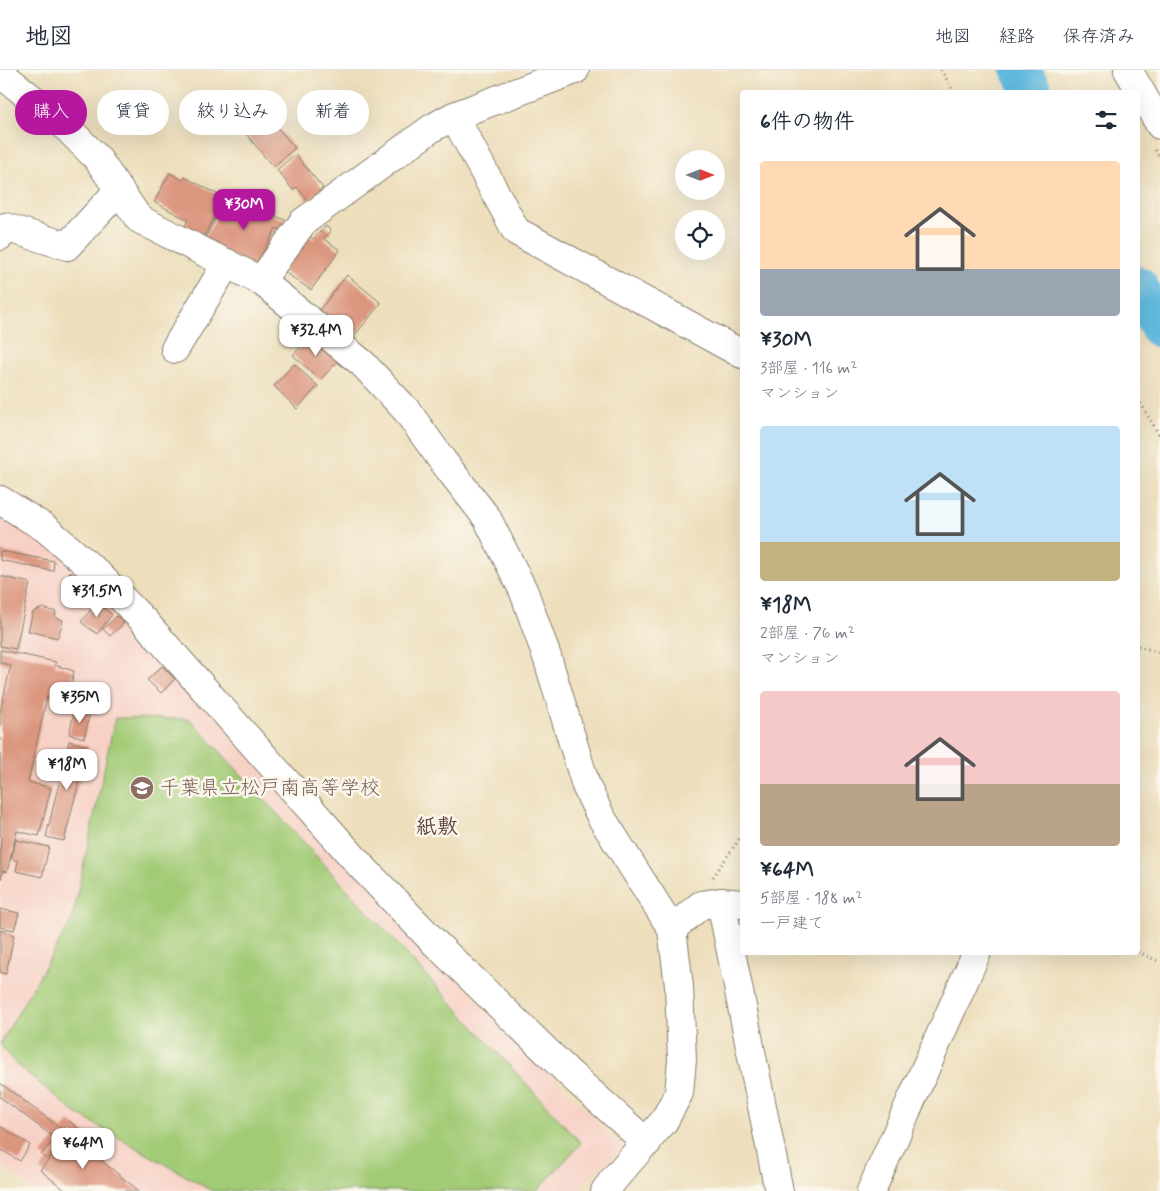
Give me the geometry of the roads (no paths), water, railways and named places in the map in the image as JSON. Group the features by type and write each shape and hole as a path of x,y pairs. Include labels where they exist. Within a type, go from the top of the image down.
{"street":[{"path":"261,281 303,222 432,128 454,116 575,70"},
{"path":"1128,70 1140,90"},
{"path":"0,73 61,122 97,158 139,219 261,281 362,363 407,411 487,518 524,592 548,660 586,786 601,817 672,929 679,986 682,1060 679,1093 664,1121 605,1191"},
{"path":"1140,91 1160,125"},
{"path":"454,116 516,231 740,353"},
{"path":"0,236 5,227 67,246 119,190"},
{"path":"175,349 227,263"},
{"path":"0,500 45,528 96,572 144,621 360,865 435,943 571,1075 646,1143"},
{"path":"672,929 721,904 779,1191"},
{"path":"871,1191 976,955"}],"waterway":[{"path":"1021,70 1032,90"},
{"path":"1140,290 1160,328"}],"place":[{"name":"千葉県立松戸南高等学校","path":"142,788"}],"district":[{"name":"紙敷","path":"437,827"}]}
